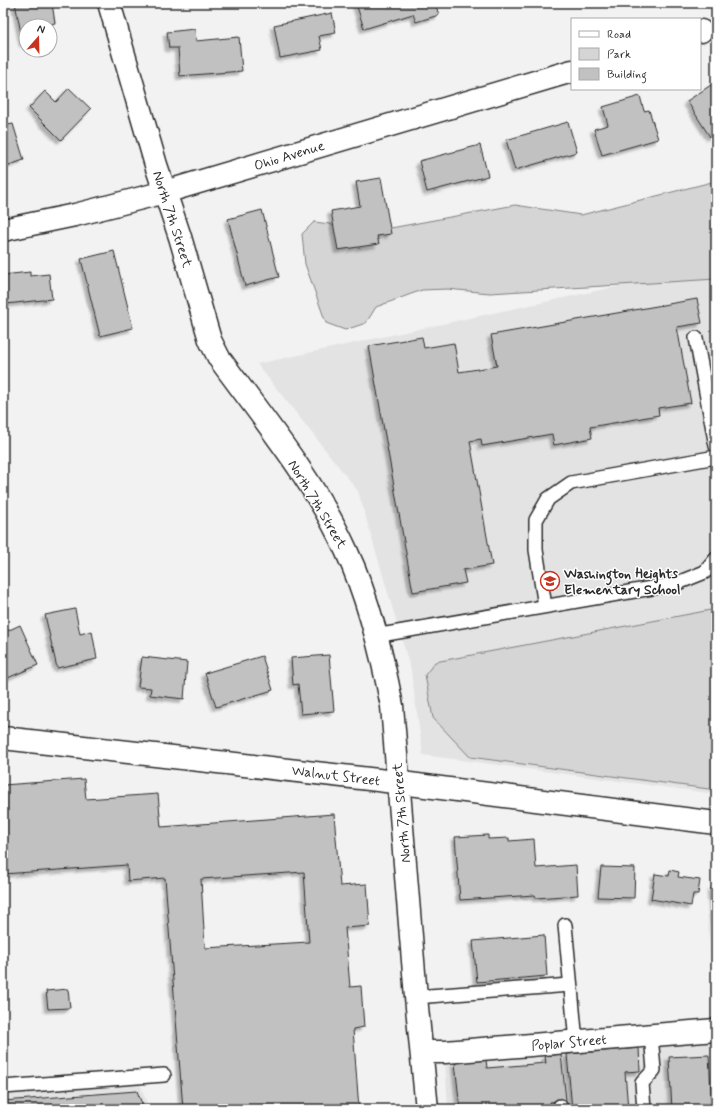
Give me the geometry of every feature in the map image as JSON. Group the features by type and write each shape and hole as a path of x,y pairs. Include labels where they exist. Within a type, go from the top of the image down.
{"street":[{"name":"North 7th Street","path":"109,3 156,165 180,237 210,340 219,358 299,468 327,514 346,550 366,605 375,636 392,706 416,997 423,1052 427,1109"},
{"name":"Ohio Avenue","path":"3,230 75,215 165,192 571,71"},
{"name":"Walnut Street","path":"3,738 399,782 716,823"},
{"name":"Poplar Street","path":"423,1052 446,1052 651,1035 716,1032"}],"lane":[{"path":"696,338 716,446"},
{"path":"545,606 536,550 536,520 548,499 571,483 716,457"},
{"path":"375,636 675,584 705,572 716,559"},
{"path":"565,925 576,1042"},
{"path":"416,997 570,985"},
{"path":"644,1109 642,1083 654,1070 651,1035"},
{"path":"3,1087 164,1075"}],"shaded area":[{"name":"Washington Heights Elementary School","path":"716,265 716,794 423,755 411,671 358,491 257,364"},
{"path":"716,1038 716,1109 448,1109 445,1061"},
{"path":"139,1081 149,1109 3,1109 3,1092"}],"green space":[{"path":"716,181 716,279 490,293 447,289 422,290 376,307 366,323 345,330 326,323 305,264 302,234 314,222 330,224 350,235 373,235 391,228 515,205 581,215"},
{"path":"716,609 716,790 470,757 433,718 425,675 435,662"}],"building":[{"path":"15,3 52,3 54,18 18,18"},
{"path":"356,3 435,3 439,15 416,22 413,14 364,29"},
{"path":"332,13 336,33 319,36 322,50 280,58 274,25"},
{"path":"195,29 196,41 239,37 242,71 180,76 178,48 169,48 167,32"},
{"path":"714,83 716,85 716,133 710,137 687,101"},
{"path":"69,88 91,109 61,140 29,108 45,91 56,102"},
{"path":"640,96 644,111 649,110 658,139 602,155 594,129 608,125 603,107"},
{"path":"568,122 577,152 515,170 506,140"},
{"path":"13,124 24,160 3,167 3,126"},
{"path":"480,145 488,176 427,192 419,161"},
{"path":"381,178 391,234 377,236 379,244 338,250 331,211 360,206 356,182"},
{"path":"262,210 279,277 245,286 228,219"},
{"path":"114,251 133,328 100,336 81,259"},
{"path":"30,272 30,276 49,274 52,299 6,304 3,275"},
{"path":"697,299 702,323 677,327 691,403 658,408 659,415 590,427 592,438 554,445 552,434 482,446 481,439 470,441 492,565 463,570 466,583 413,592 369,346 422,337 424,348 454,343 459,372 497,366 491,335"},
{"path":"75,609 80,634 92,631 97,659 57,668 45,615"},
{"path":"20,625 38,665 3,680 3,633"},
{"path":"329,655 334,711 301,714 298,684 293,685 291,658"},
{"path":"262,656 273,690 216,707 205,673"},
{"path":"142,657 187,662 184,699 150,695 151,688 138,687"},
{"path":"84,779 86,799 158,794 161,827 334,814 340,886 367,884 370,926 345,928 350,987 361,986 364,1027 353,1029 359,1109 183,1109 165,878 128,881 127,865 3,874 3,785","holes":["304,872 309,942 205,948 201,879"]},
{"path":"488,835 488,839 509,838 509,841 534,839 536,868 576,865 578,895 536,898 535,895 460,900 455,837"},
{"path":"601,867 635,868 634,898 598,897"},
{"path":"670,870 679,872 678,877 700,880 698,894 693,894 691,906 651,899 655,874 669,876"},
{"path":"716,887 716,948 711,888"},
{"path":"544,935 547,976 477,982 473,941"},
{"path":"68,989 70,1008 48,1009 46,991"},
{"path":"639,1048 640,1071 625,1072 628,1109 572,1109 567,1054"},
{"path":"561,1054 566,1100 550,1102 551,1109 460,1109 455,1063 486,1060 487,1068 546,1063 545,1056"},
{"path":"709,1055 712,1109 672,1109 669,1057"},
{"path":"137,1091 144,1109 3,1109 3,1101"}],"place":[{"name":"Washington Heights Elementary School","path":"550,581"}]}
